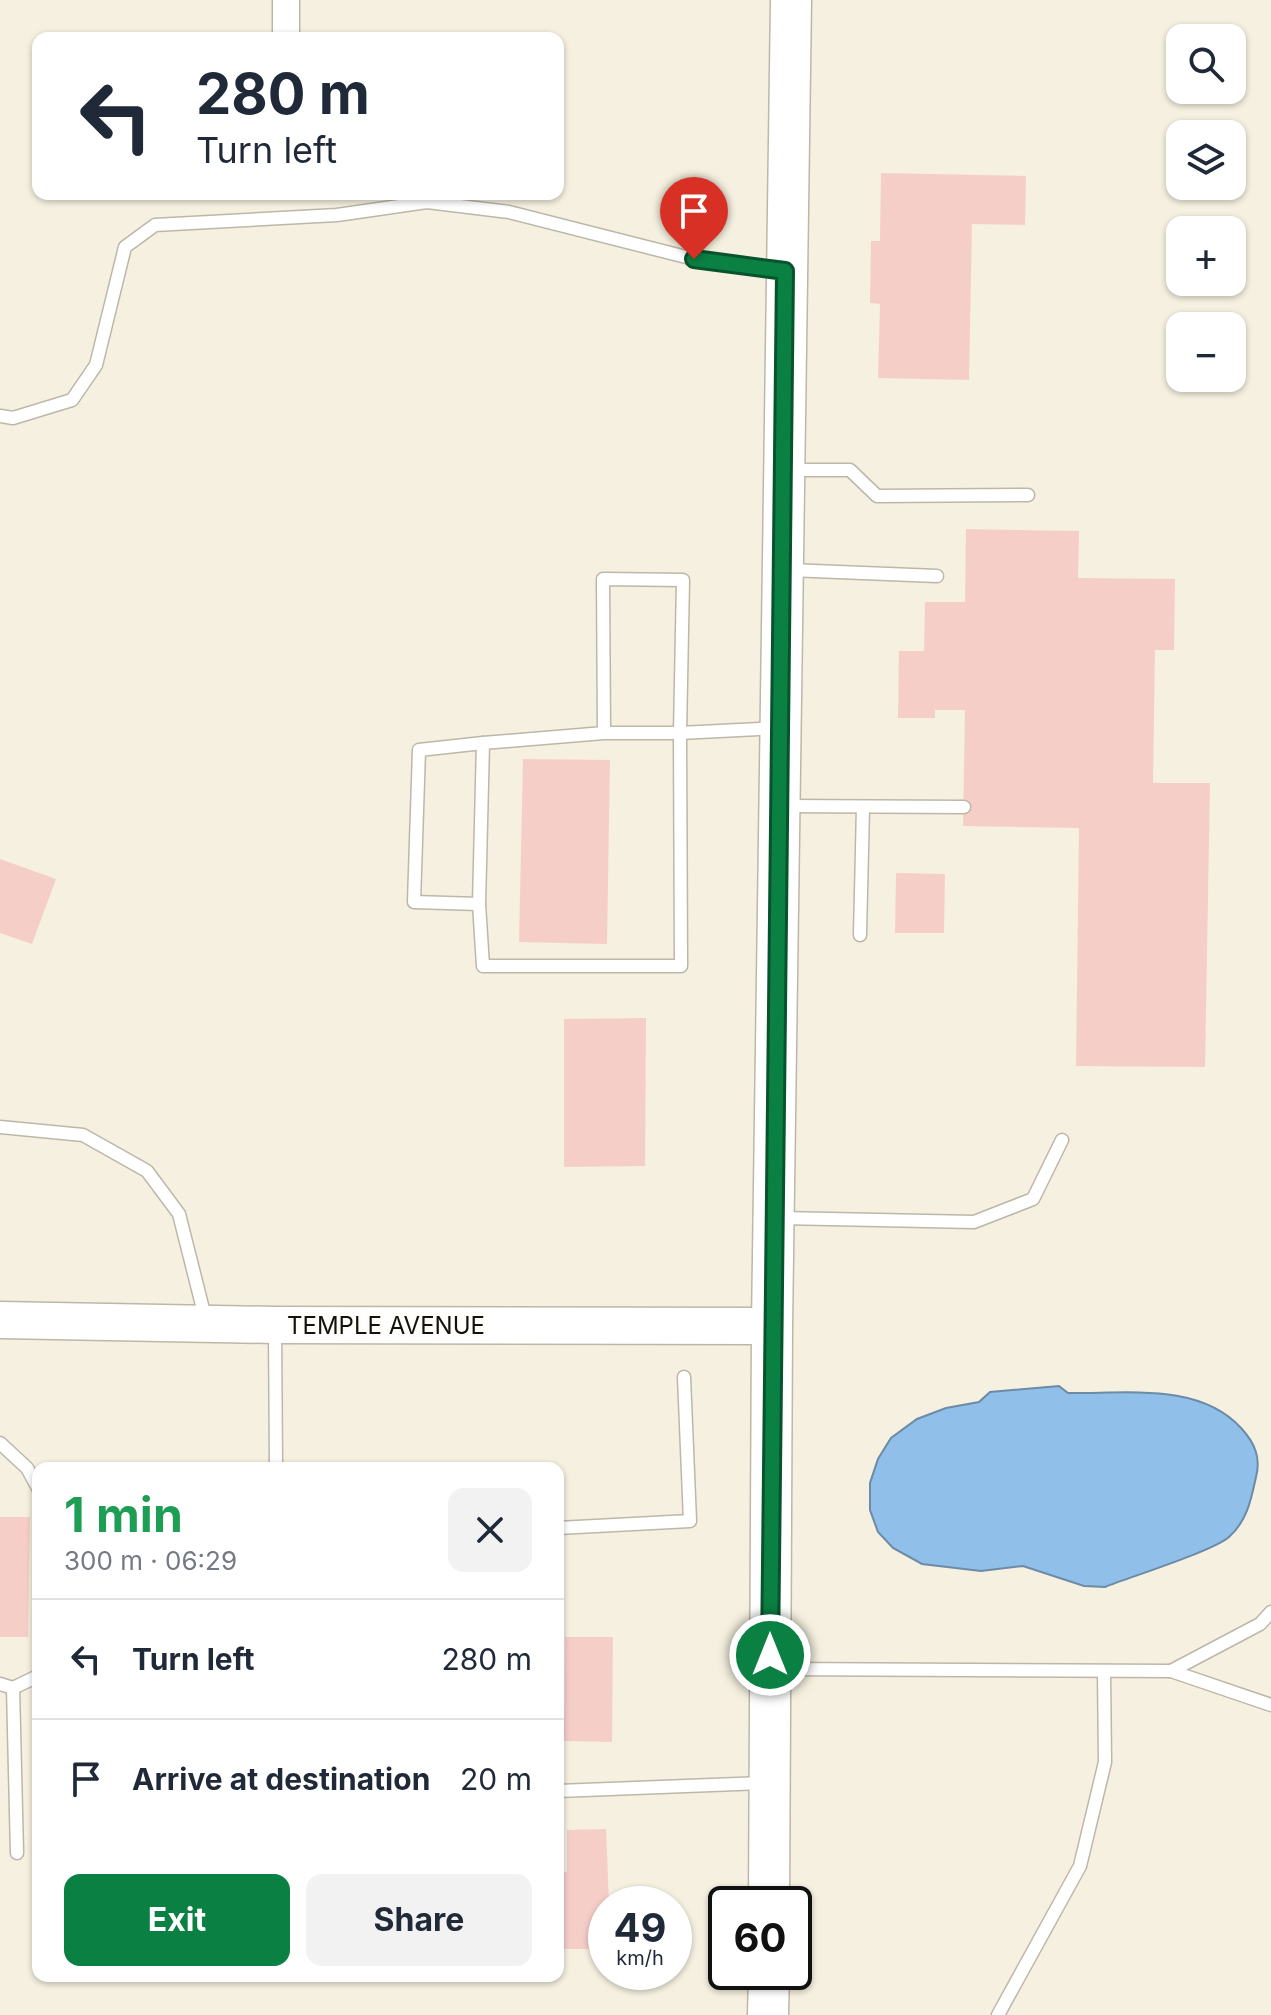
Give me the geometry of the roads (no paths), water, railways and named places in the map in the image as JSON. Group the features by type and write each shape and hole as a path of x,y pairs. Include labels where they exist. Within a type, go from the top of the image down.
{"main road":[{"path":"769,1886 773,1218 791,0"},
{"path":"768,2015 769,1990"}],"street":[{"path":"286,0 286,32"},
{"name":"TEMPLE AVENUE","path":"0,1320 275,1325 772,1326"}],"lane":[{"path":"0,416 13,418 72,400 96,365 125,247 155,225 337,215 427,202 509,212 694,259 785,271"},
{"path":"783,470 850,470 877,496 1028,495"},
{"path":"782,570 937,576"},
{"path":"483,743 479,904 483,966 681,966 683,580 603,579 604,733"},
{"path":"479,904 414,902 419,750 604,733 780,728"},
{"path":"779,806 964,807"},
{"path":"860,935 863,807"},
{"path":"0,1127 83,1135 147,1171 179,1214 207,1324"},
{"path":"773,1218 974,1222 1033,1199 1062,1140"},
{"path":"275,1325 276,1462"},
{"path":"564,1528 690,1521 684,1377"},
{"path":"0,1443 27,1468 32,1477"},
{"path":"1171,1671 1260,1624 1271,1612"},
{"path":"770,1668 1104,1673 1171,1671 1271,1705"},
{"path":"998,2015 1080,1866 1105,1762 1104,1673"},
{"path":"17,1853 6,1686 32,1678"},
{"path":"564,1791 770,1782"}],"water":[{"path":"1059,1386 1068,1393 1137,1392 1183,1397 1224,1413 1246,1434 1257,1457 1250,1502 1235,1531 1220,1543 1105,1587 1084,1586 1023,1566 981,1571 922,1564 893,1548 878,1532 870,1510 870,1483 878,1459 891,1438 917,1419 946,1408 979,1402 990,1392"}]}
